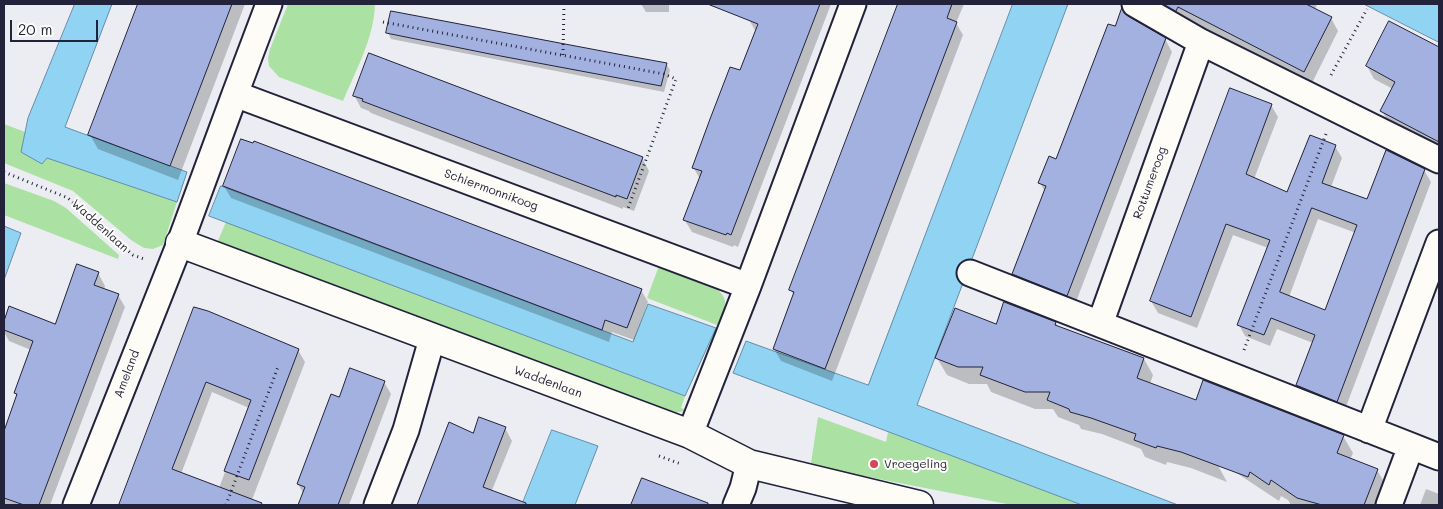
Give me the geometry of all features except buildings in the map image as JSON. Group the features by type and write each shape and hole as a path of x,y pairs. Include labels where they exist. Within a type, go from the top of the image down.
{"street":[{"path":"175,255 269,4"},
{"path":"690,434 748,286 853,4"},
{"path":"1135,4 1201,42 1439,160"},
{"name":"Rottumeroog","path":"1100,324 1201,42"},
{"name":"Schiermonnikoog","path":"235,94 748,286"},
{"path":"1369,430 1439,243"},
{"name":"Waddenlaan","path":"175,255 432,339 690,434 749,464 919,505"},
{"name":"Ameland","path":"76,505 175,255"},
{"path":"970,273 1439,457"},
{"path":"377,505 406,430 432,339"},
{"path":"1389,505 1411,446"},
{"path":"736,505 743,488 749,464"}],"path":[{"path":"563,55 564,4"},
{"path":"1234,377 1327,104 1366,9"},
{"path":"383,22 664,74 676,79 618,237"},
{"name":"Waddenlaan","path":"4,172 68,198 133,255 175,255"},
{"path":"226,505 278,367"}],"green space":[{"path":"288,4 375,4 368,41 343,101 279,77 269,66 270,49"},
{"path":"4,124 25,132 21,152 42,164 47,158 177,202 163,245 153,249 144,248 131,240 73,191 4,163"},
{"path":"4,183 54,201 66,208 119,255 118,259 4,215"},
{"path":"226,222 685,396 681,408 688,411 669,413 217,243"},
{"path":"659,266 698,278 717,289 723,295 725,302 717,325 647,298"},
{"path":"818,417 886,442 888,432 1082,505 1012,505 833,470 811,463"}],"water":[{"path":"75,4 112,4 65,127 187,172 177,202 47,158 42,164 21,152 28,118"},
{"path":"1013,4 1068,4 917,405 1178,505 1082,505 733,373 746,341 868,385"},
{"path":"1364,4 1439,4 1439,42"},
{"path":"221,186 633,342 648,304 716,328 685,396 209,216"},
{"path":"4,226 21,233 4,280"},
{"path":"552,430 598,446 575,505 522,505"}],"place":[{"name":"Vroegeling","path":"874,464"}]}
